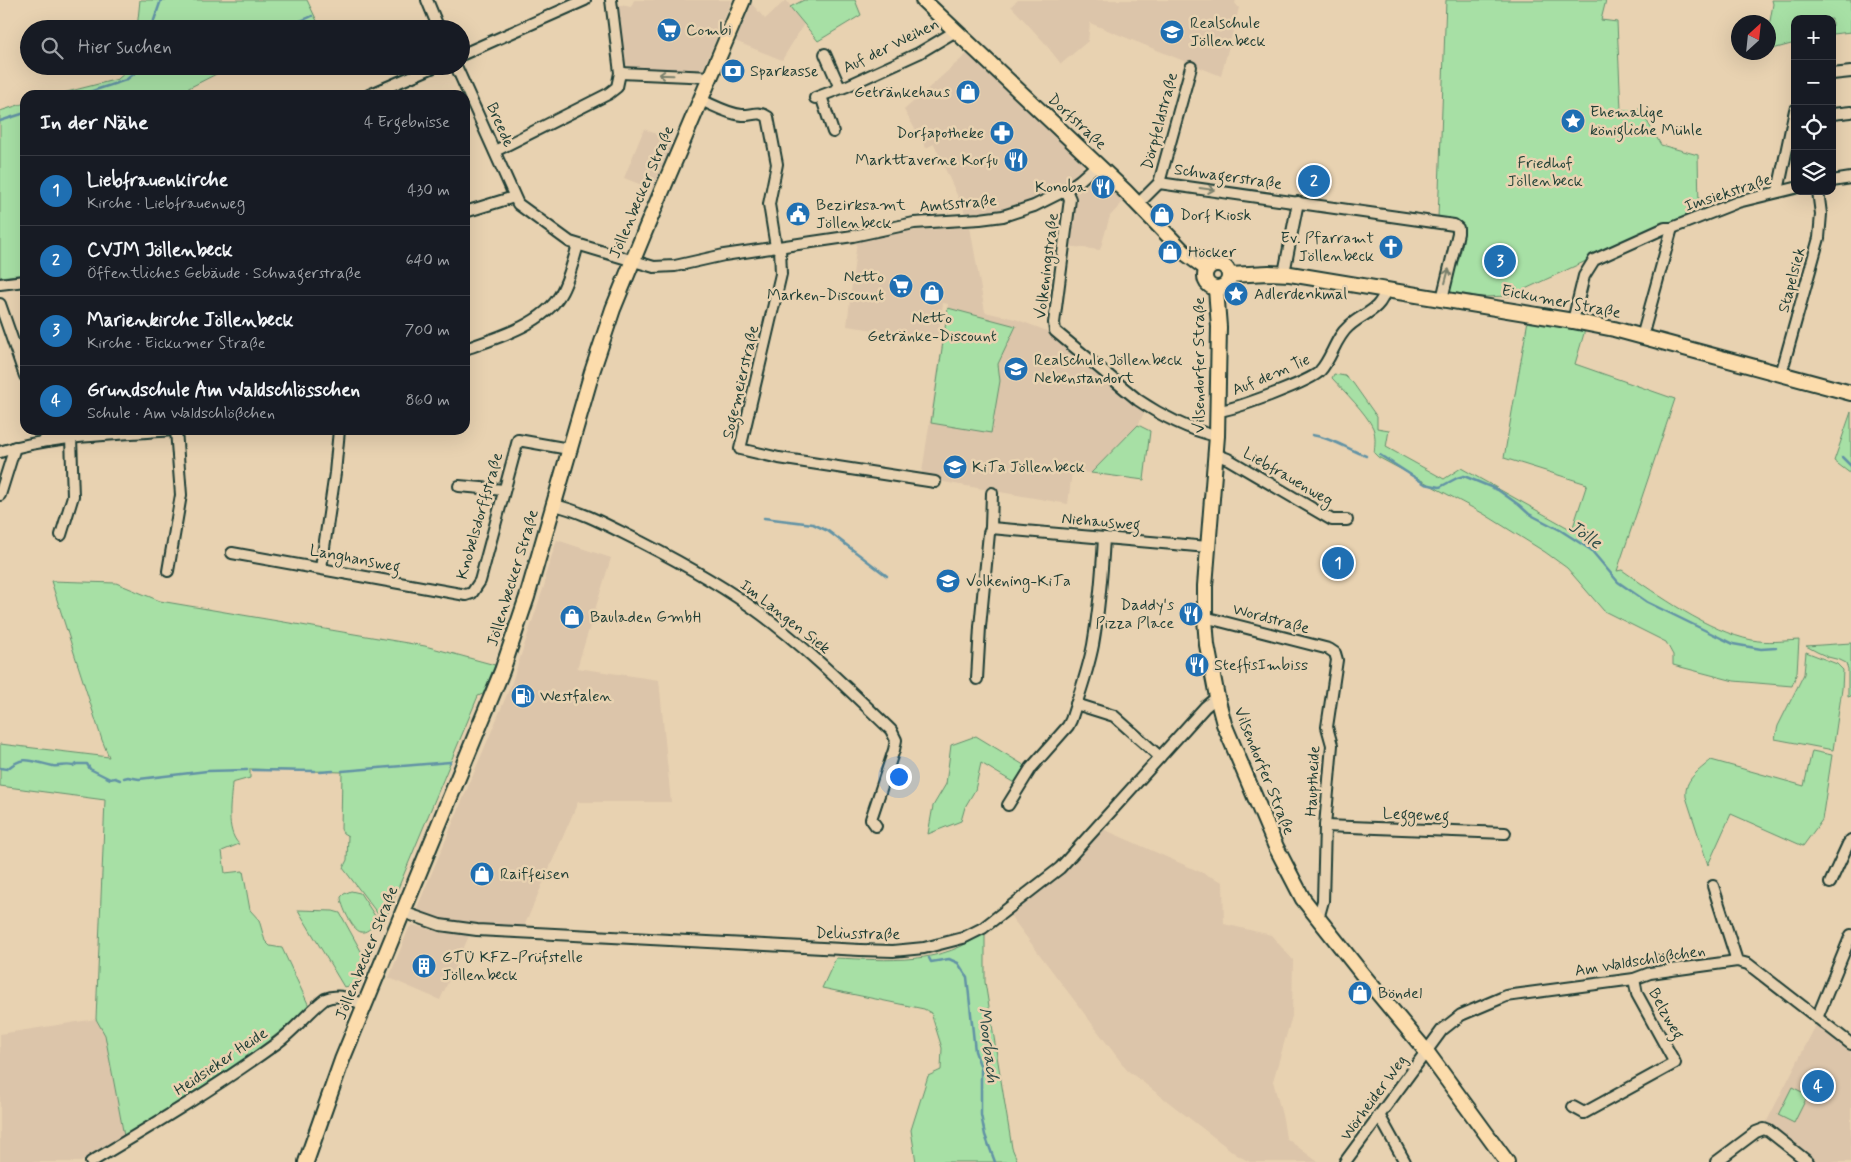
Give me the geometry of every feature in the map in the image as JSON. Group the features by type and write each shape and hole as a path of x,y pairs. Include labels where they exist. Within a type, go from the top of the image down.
{"main road":[{"name":"Jöllenbecker Straße","path":"306,1162 364,1005 502,671 527,598 569,448 600,348 632,261 743,0"},
{"name":"Dorfstraße","path":"923,0 1138,204 1185,253 1207,269"},
{"path":"1220,264 1227,269 1229,275 1226,284 1222,288 1216,289 1211,287 1206,281 1205,274 1212,265 1220,264"},
{"name":"Eickumer Straße","path":"1229,275 1284,273 1573,320 1851,393"},
{"name":"Vilsendorfer Straße","path":"1216,289 1219,327 1217,436 1208,547 1205,619 1207,645 1224,724 1276,847 1294,883 1318,919 1426,1051 1507,1162"}],"street":[{"path":"426,0 435,20"},
{"path":"470,51 585,0"},
{"path":"495,151 608,94 616,86 620,73 611,0"},
{"name":"Auf der Weihen","path":"833,132 818,96 919,53 956,31"},
{"name":"Auf der Weihen","path":"825,54 840,88"},
{"name":"Dörpfeldstraße","path":"1138,204 1159,182 1191,67"},
{"path":"1836,74 1851,72"},
{"path":"620,73 712,76"},
{"path":"381,90 415,75"},
{"name":"Breede","path":"460,75 467,90"},
{"name":"Breede","path":"470,97 514,197"},
{"path":"701,100 745,116 761,113 768,117 778,164 770,204 778,247"},
{"path":"1836,114 1851,112"},
{"path":"1778,191 1791,129"},
{"name":"Amtsstraße","path":"514,197 524,209 564,238 578,245 654,268 661,268 724,255 853,236 914,222 1003,216 1034,206 1066,190 1097,165"},
{"path":"1836,180 1851,178"},
{"name":"Schwagerstraße","path":"1159,182 1454,225 1458,228 1458,233 1442,299"},
{"name":"Imsiekstraße","path":"1573,320 1584,276 1594,260 1665,228 1672,228 1738,202 1791,189"},
{"name":"Volkeningstraße","path":"1066,190 1070,199 1054,323 1055,331 1138,400 1153,410 1205,434 1217,436"},
{"name":"Stapelsiek","path":"1781,374 1819,238 1818,195"},
{"path":"470,210 514,197"},
{"path":"1284,273 1298,202"},
{"name":"Imsiekstraße","path":"1642,337 1672,228"},
{"path":"470,347 536,319 547,311 564,287 578,245"},
{"name":"Sogemeierstraße","path":"778,247 781,274 740,449 789,460 935,482"},
{"path":"0,284 20,282"},
{"name":"Auf dem Tie","path":"1217,410 1225,411 1245,404 1319,373 1340,335 1349,326 1376,308 1381,302 1385,290"},
{"path":"0,304 20,362"},
{"path":"46,435 48,441"},
{"path":"0,452 15,446 110,435"},
{"path":"168,571 181,495 175,435"},
{"path":"320,568 335,473 339,435"},
{"path":"61,535 73,496 71,438"},
{"name":"Knobelsdorffstraße","path":"472,592 480,581 518,440 569,448"},
{"path":"0,495 15,446"},
{"name":"Liebfrauenweg","path":"1215,454 1228,459 1332,520 1347,520"},
{"path":"459,486 504,490"},
{"path":"977,679 980,627 991,528 992,494"},
{"name":"Im Langen Siek","path":"554,505 587,515 661,553 708,579 760,613 803,646 891,730 896,740 871,820 876,826"},
{"name":"Niehausweg","path":"991,528 1208,547"},
{"path":"1008,805 1031,768 1068,726 1076,704 1093,647 1101,588 1104,538"},
{"name":"Langhansweg","path":"232,553 459,595 472,592"},
{"name":"Wordstraße","path":"1205,619 1212,619 1329,649"},
{"name":"Hauptheide","path":"1318,919 1323,901 1332,745 1327,727 1337,660 1335,653 1329,649"},
{"name":"Deliusstraße","path":"403,912 440,926 477,930 860,950 893,951 924,948 963,938 983,928 1060,868 1205,707 1217,697"},
{"path":"1076,704 1114,716 1160,757"},
{"name":"Leggeweg","path":"1326,826 1505,833"},
{"path":"1830,883 1851,840"},
{"path":"1713,886 1737,961 1748,964 1851,1044"},
{"path":"1817,1018 1851,935"},
{"name":"Am Waldschlößchen","path":"1426,1051 1442,1030 1461,1015 1506,996 1634,979 1650,973 1737,961"},
{"name":"Belzweg","path":"1573,1107 1584,1113 1676,1063 1636,994 1634,979"},
{"name":"Heidsieker Heide","path":"92,1162 204,1094 250,1062 289,1034 325,999 339,996 364,1005"},
{"name":"Wörheider Weg","path":"1346,1162 1426,1051"},
{"path":"1380,1115 1405,1162"},
{"path":"1716,1162 1756,1132 1764,1129 1808,1162"}],"shaded area":[{"path":"634,0 732,0 702,72 627,70 624,67 616,4 631,7"},
{"path":"786,0 804,24 782,60 735,41 751,3 765,19"},
{"name":"Realschule Jöllenbeck","path":"1018,0 1236,0 1235,3 1239,8 1221,76 1090,23 1088,41 1061,64 1011,6"},
{"path":"969,52 1080,159 1083,165 1081,171 1044,196 999,210 965,213 934,144 926,148 904,110"},
{"path":"644,129 673,141 652,189 624,178"},
{"path":"1094,180 1106,185 1123,202 1110,216 1100,250 1067,246 1071,206 1075,192"},
{"name":"Realschule Jöllenbeck Nebenstandort","path":"970,227 985,312 1015,319 1050,332 1145,411 1138,425 1091,473 1072,471 1068,504 921,478 948,304 943,303 938,339 847,326 857,241 882,237 895,232"},
{"path":"557,540 611,558 577,668 659,680 671,802 578,802 523,929 473,926 432,917 422,913 417,908 511,685 545,583 545,576"},
{"path":"1103,829 1223,882 1224,924 1271,935 1293,960 1292,1016 1273,1081 1286,1138 1318,1162 1250,1162 1237,1155 1127,1070 1009,914 1059,878"},
{"path":"413,925 445,933 447,931 470,934 440,1000 389,978 409,928"},
{"path":"96,1019 105,1035 124,1136 81,1162 0,1162 0,1034"},
{"path":"1816,1025 1851,1050 1851,1162 1816,1162 1766,1123"}],"green space":[{"path":"140,0 307,0 317,20 138,20"},
{"path":"804,0 855,0 861,15 818,41 790,7"},
{"name":"Friedhof Jöllenbeck","path":"1446,0 1606,0 1601,20 1617,22 1621,110 1640,109 1661,145 1698,155 1699,209 1510,296 1483,297 1450,292 1448,290 1460,255 1464,235 1461,222 1453,219 1438,218"},
{"path":"1772,0 1851,0 1851,32 1836,34 1836,15 1791,15 1791,44 1776,48 1776,15 1771,15"},
{"path":"123,75 214,75 185,90 75,90 118,79"},
{"path":"20,105 20,275 0,277 0,111"},
{"path":"948,308 1016,326 998,364 1000,381 991,433 931,423"},
{"path":"1528,320 1585,330 1575,364 1675,399 1617,571 1622,570 1684,611 1718,629 1752,640 1799,640 1797,672 1792,686 1734,681 1673,665 1673,655 1666,642 1604,611 1567,568 1545,552 1484,514 1378,457 1374,453 1375,434 1370,422 1332,378 1334,374 1345,376 1353,383 1377,417 1377,428 1389,430 1386,447 1444,479 1461,468 1572,530 1587,484 1504,458"},
{"path":"1851,412 1851,474 1834,461"},
{"path":"1138,425 1150,431 1144,480 1091,473"},
{"path":"51,581 116,583 160,601 425,646 495,665 483,694 478,696 384,922 343,868 347,860 348,836 341,829 342,772 250,769 250,778 232,783 230,824 239,844 222,851 225,873 243,871 250,910 259,920 265,941 270,946 282,948 309,1006 266,1043 197,1091 124,1136 105,1035 96,1019 105,800 0,786 0,744 109,757"},
{"path":"1851,643 1851,696 1848,697 1848,669 1846,663 1828,657 1806,646"},
{"path":"1806,652 1837,664 1843,670 1833,750 1775,739 1778,726 1804,674"},
{"path":"976,736 1027,767 1016,784 981,763 975,790 965,807 961,821 928,834 933,806 946,784 951,745"},
{"path":"1812,751 1832,755 1822,820 1803,846 1731,814 1708,865 1686,797 1687,785 1693,776 1711,760 1804,786"},
{"path":"351,891 360,893 375,916 375,924 365,932 361,932 354,927 343,906 341,897"},
{"path":"298,910 340,913 367,962 356,982 344,987"},
{"path":"985,931 985,982 1012,1148 1018,1162 916,1162 911,1130 928,1076 941,1070 942,1048 931,1013 924,1009 822,988 836,958 894,960 933,955 969,942"},
{"path":"1792,1087 1808,1095 1794,1123 1778,1115"}],"waterway":[{"path":"154,20 161,0"},
{"path":"303,20 312,16"},
{"path":"95,90 126,80 132,75"},
{"path":"0,121 20,115"},
{"name":"Jölle","path":"1312,435 1333,441 1366,456"},
{"name":"Jölle","path":"1380,455 1425,484 1440,487 1464,476 1498,490 1529,514 1560,530 1591,550 1618,582 1647,602 1733,644 1761,649 1776,648"},
{"path":"1842,457 1851,466"},
{"name":"Moorbach","path":"764,518 813,524 828,531 887,576"},
{"path":"0,768 7,769 13,764 24,760 56,766 87,764 90,769 110,779 120,780"},
{"path":"342,771 450,762"},
{"path":"124,778 139,779 207,771 247,770"},
{"path":"253,770 315,771"},
{"path":"320,772 333,771"},
{"name":"Moorbach","path":"929,958 931,962 949,959 958,963 967,977 975,1051 981,1068 981,1115 985,1135 995,1162"}],"place":[{"name":"Combi","path":"669,30"},
{"name":"Realschule Jöllenbeck","path":"1172,32"},
{"name":"Sparkasse","path":"733,71"},
{"name":"Getränkehaus","path":"968,92"},
{"name":"Ehemalige königliche Mühle","path":"1573,121"},
{"name":"Dorfapotheke","path":"1002,133"},
{"name":"Markttaverne Korfu","path":"1016,160"},
{"name":"CVJM Jöllenbeck","path":"1314,181"},
{"name":"Konoba","path":"1103,187"},
{"name":"Bezirksamt Jöllenbeck","path":"798,214"},
{"name":"Dorf Kiosk","path":"1162,215"},
{"name":"Ev. Pfarramt Jöllenbeck","path":"1391,247"},
{"name":"Höcker","path":"1170,252"},
{"name":"Marienkirche Jöllenbeck","path":"1500,261"},
{"name":"Netto Marken-Discount","path":"901,286"},
{"name":"Netto Getränke-Discount","path":"932,293"},
{"name":"Adlerdenkmal","path":"1236,294"},
{"name":"Realschule Jöllenbeck Nebenstandort","path":"1016,369"},
{"name":"KiTa Jöllenbeck","path":"955,467"},
{"name":"Liebfrauenkirche","path":"1338,563"},
{"name":"Volkening-KiTa","path":"948,581"},
{"name":"Daddy's Pizza Place","path":"1191,614"},
{"name":"Bauladen GmbH","path":"572,617"},
{"name":"SteffisImbiss","path":"1197,665"},
{"name":"Westfalen","path":"523,696"},
{"name":"Raiffeisen","path":"482,874"},
{"name":"GTÜ KFZ-Prüfstelle Jöllenbeck","path":"424,966"},
{"name":"Böndel","path":"1360,993"},
{"name":"Grundschule Am Waldschlösschen","path":"1818,1086"}]}
